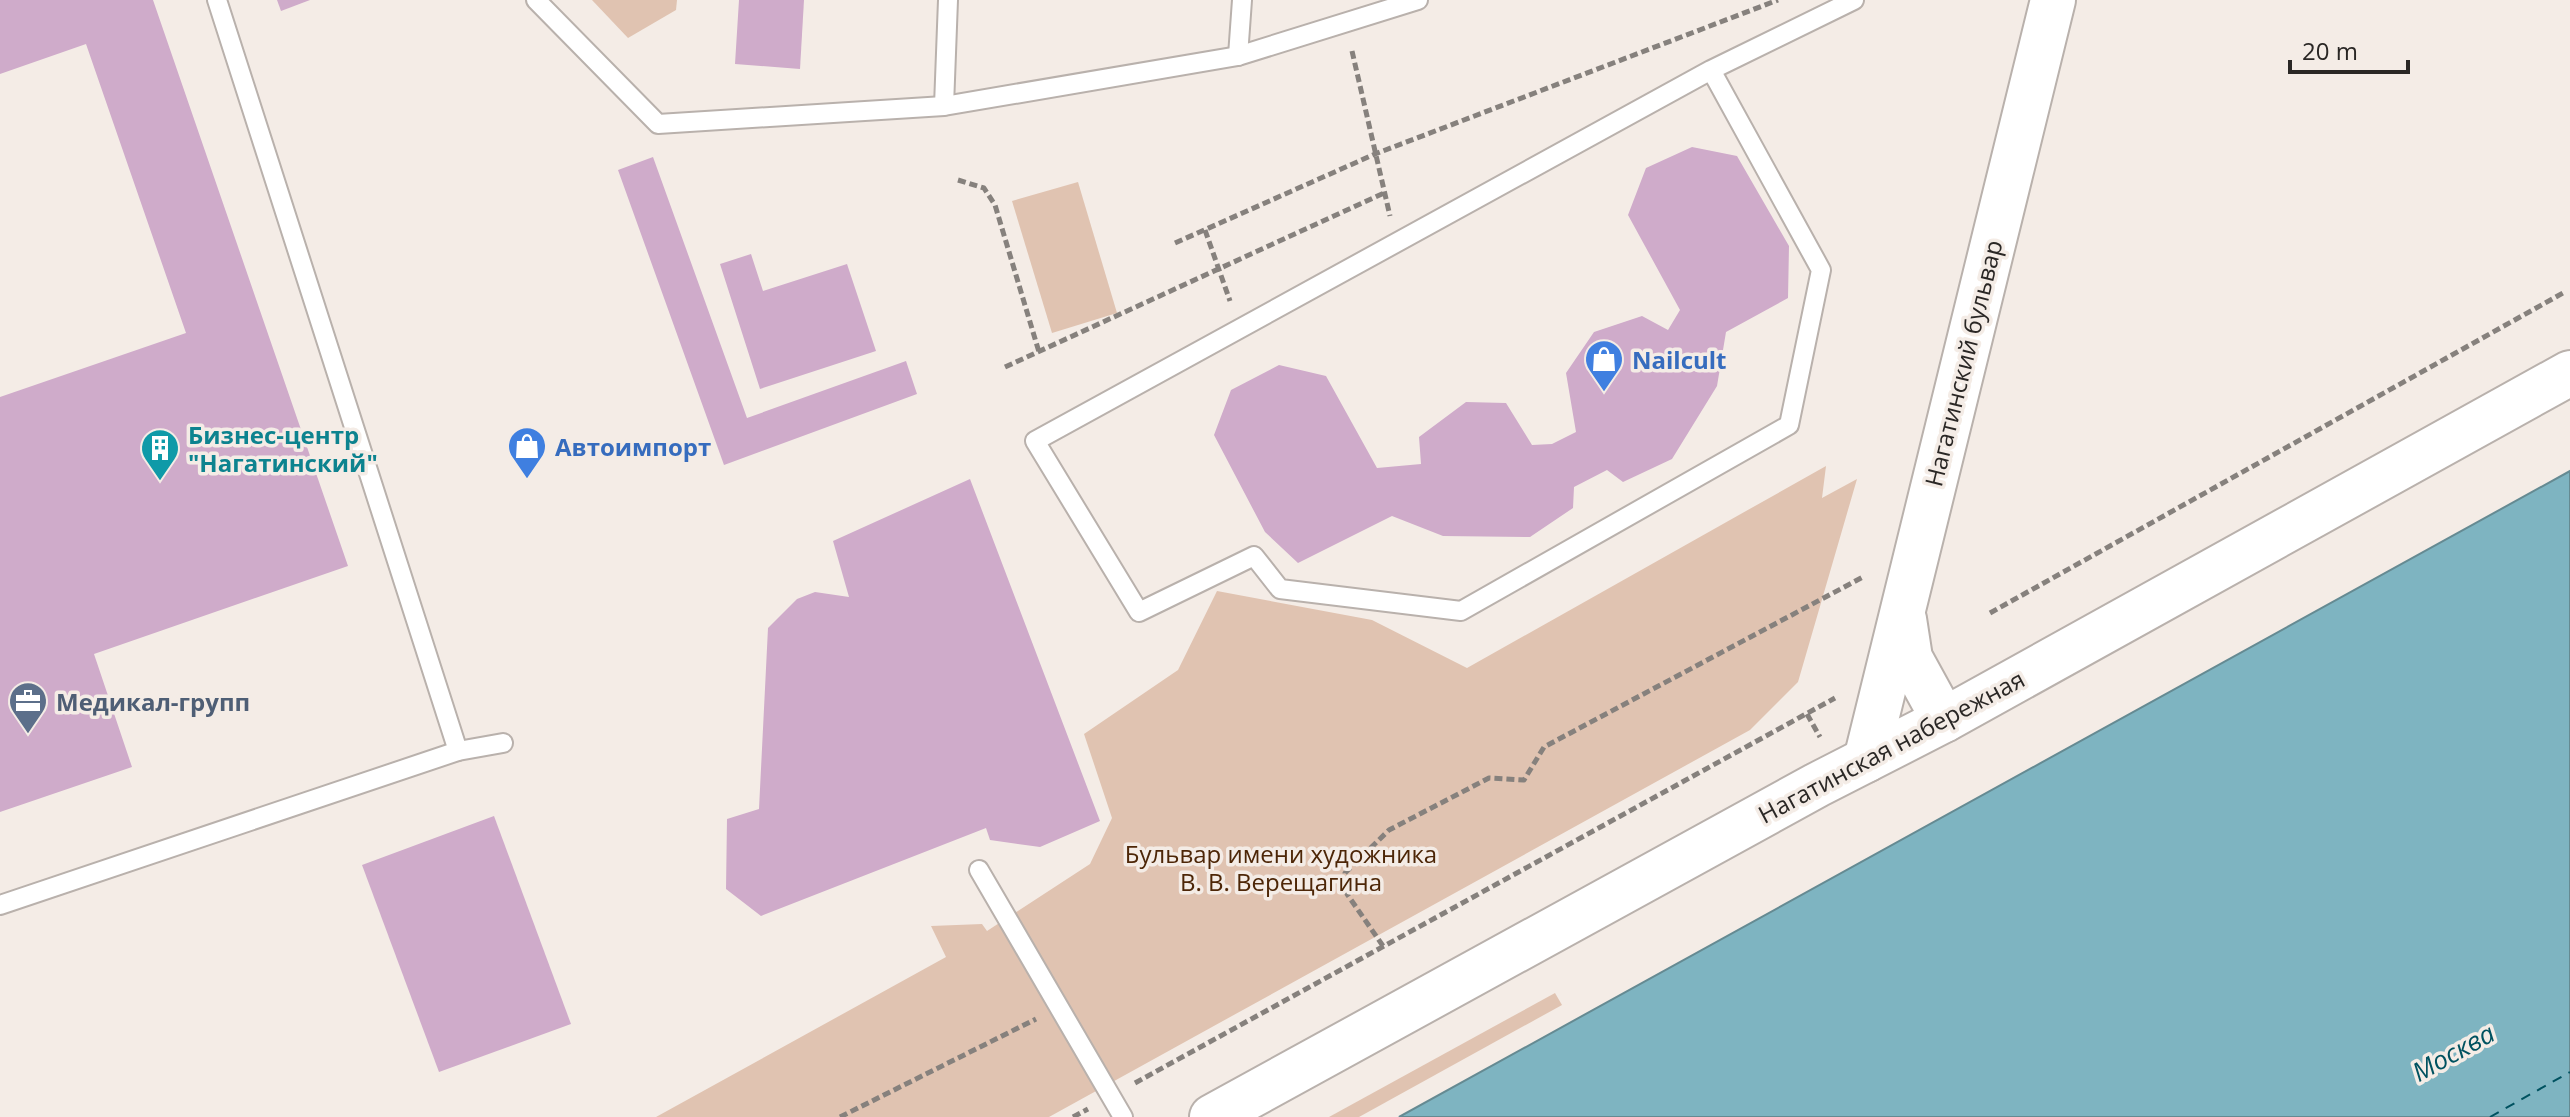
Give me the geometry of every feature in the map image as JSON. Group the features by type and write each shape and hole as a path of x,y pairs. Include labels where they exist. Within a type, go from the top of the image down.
{"main road":[{"name":"Нагатинский бульвар","path":"1944,720 1910,658 1903,613 2053,0"},
{"name":"Нагатинская набережная","path":"1212,1117 1944,720 2570,373"},
{"path":"1866,760 1903,613"}],"lane":[{"path":"217,0 458,751"},
{"path":"536,0 658,124 944,106 1238,56 1418,0"},
{"path":"944,106 948,0"},
{"path":"1238,56 1242,0"},
{"path":"1711,70 1821,270 1789,425 1461,611 1280,589 1254,556 1139,612 1035,441 1711,70 1854,0"},
{"path":"0,905 458,751 503,743"},
{"path":"979,870 1123,1117"}],"path":[{"path":"1175,243 1375,154 1778,0"},
{"path":"1345,22 1396,243"},
{"path":"958,180 984,188 995,205 1039,352"},
{"path":"1005,367 1384,193"},
{"path":"1205,230 1240,328"},
{"path":"1990,613 2563,293"},
{"path":"1383,946 1347,894 1345,873 1389,830 1489,778 1524,780 1544,747 1863,577"},
{"path":"1073,1117 1835,698"},
{"path":"840,1117 1040,1018 1063,1013"}],"green space":[{"path":"592,0 677,0 676,10 628,38"},
{"path":"1078,182 1117,313 1052,333 1012,201"},
{"name":"Бульвар имени художника В. В. Верещагина","path":"1826,466 1822,498 1857,479 1798,682 1750,730 1049,1117 656,1117 946,957 931,926 982,924 987,931 1090,864 1112,818 1084,734 1178,670 1217,591 1372,620 1467,668"},
{"path":"1555,993 1562,1005 1359,1117 1329,1117"}],"water":[{"name":"Москва","path":"2570,471 2570,1117 1399,1117"}],"building":[{"name":"Бизнес-центр \"Нагатинский\"","path":"0,0 153,0 348,566 94,654 132,767 0,812 0,397 186,333 86,44 0,74"},
{"path":"277,0 310,0 281,11"},
{"path":"739,0 804,0 800,69 735,64"},
{"path":"1692,147 1737,156 1789,246 1788,298 1726,332 1717,386 1672,459 1623,482 1607,470 1574,487 1573,508 1530,537 1443,536 1392,516 1298,563 1265,532 1214,435 1231,390 1279,365 1326,376 1377,468 1421,464 1419,437 1466,402 1506,403 1532,445 1552,444 1576,432 1566,373 1594,332 1642,316 1668,330 1680,310 1628,215 1646,168"},
{"path":"653,157 747,418 906,361 917,394 724,465 618,170"},
{"path":"751,254 763,291 847,264 876,351 760,389 720,264"},
{"path":"970,479 1100,821 1040,847 990,840 986,828 761,916 726,889 727,819 759,809 768,628 797,599 815,592 849,597 833,541"},
{"path":"494,816 571,1024 439,1072 362,865"}],"ferry route":[{"path":"2490,1117 2570,1072"}],"place":[{"name":"Nailcult","path":"1604,393"},
{"name":"Автоимпорт","path":"527,480"},
{"name":"Бизнес-центр \"Нагатинский\"","path":"160,482"},
{"name":"Медикал-групп","path":"28,735"}]}
